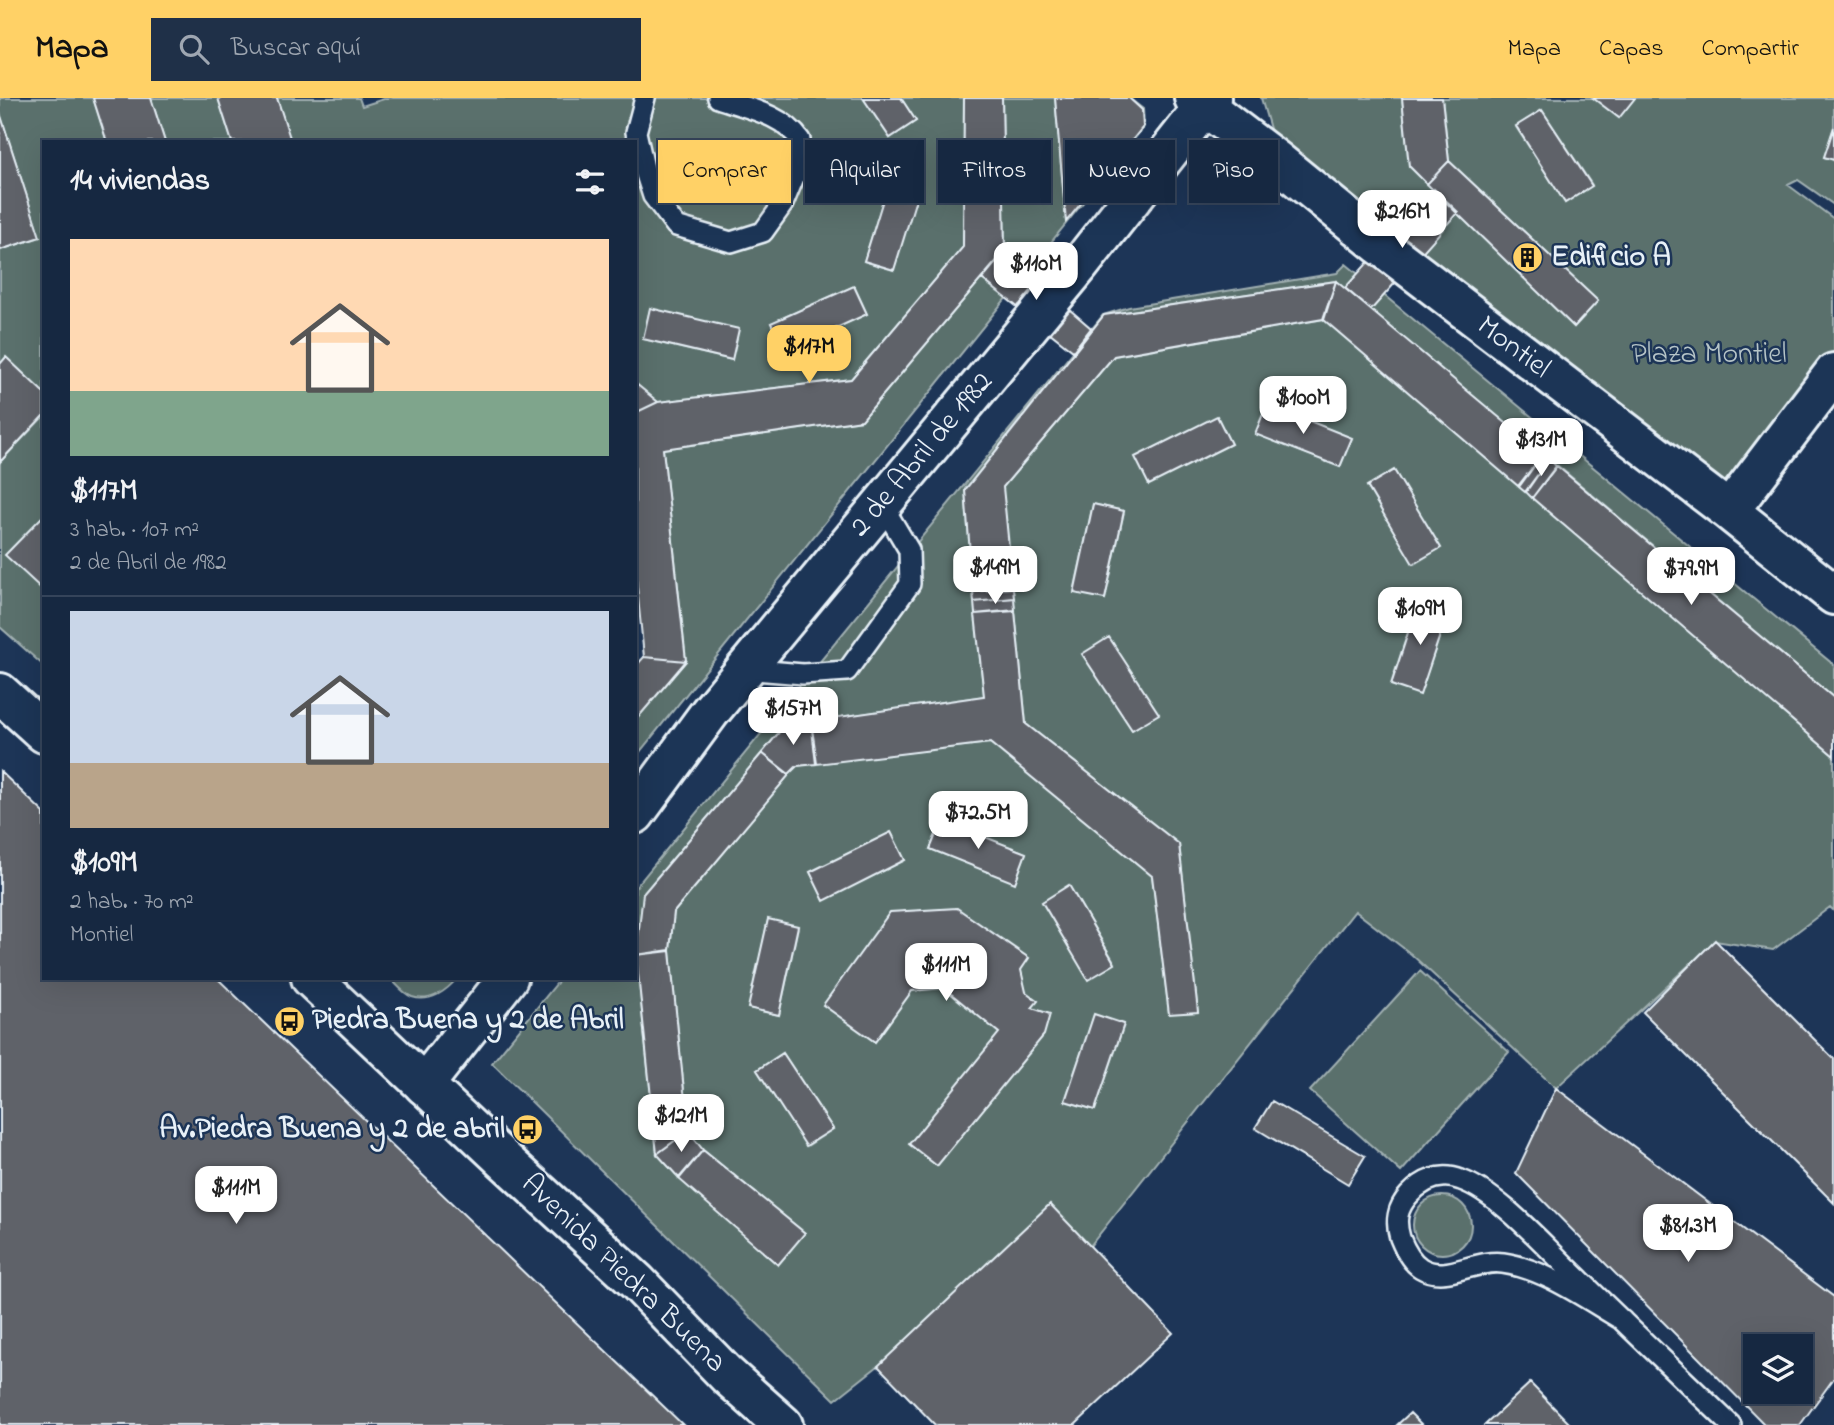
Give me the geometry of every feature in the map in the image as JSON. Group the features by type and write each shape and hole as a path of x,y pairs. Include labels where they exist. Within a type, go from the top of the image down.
{"street":[{"name":"2 de Abril de 1982","path":"637,811 744,669 1078,267 1203,101"},
{"name":"Montiel","path":"1203,101 1391,254 1834,594"},
{"path":"1729,511 1834,373"},
{"path":"0,693 42,731"},
{"name":"Avenida Piedra Buena","path":"313,980 638,1282 727,1375 783,1425"},
{"path":"424,1085 506,980"}],"lane":[{"path":"645,98 636,132 653,196 676,226 731,242 763,232 783,204 797,170 800,139 794,130 783,122 718,98"},
{"path":"744,669 803,674 846,671 910,584 909,550 881,503"},
{"path":"1622,1320 1537,1274 1503,1263 1477,1263 1445,1275 1420,1268 1404,1249 1395,1224 1401,1203 1418,1186 1439,1176 1460,1179 1485,1193 1531,1232 1731,1425"}],"green space":[{"path":"0,98 93,98 106,140 42,140 42,391 6,358 0,364 0,250 40,237 0,113"},
{"path":"151,98 218,98 231,140 164,140"},
{"path":"277,98 359,98 362,106 387,98 863,98 890,138 916,121 901,98 964,98 964,140 938,140 938,203 963,203 963,247 851,379 658,402 637,385 637,140 290,140","holes":["805,140 924,140 924,203 892,203 893,270 864,261 882,203 805,203","854,286 867,314 784,352 771,323","650,309 732,360 643,339"]},
{"path":"1002,98 1055,98 1066,222 1083,203 637,756 637,719 686,661 663,449 862,420 1005,251 1004,203 1051,203 1051,140 1003,140"},
{"path":"1129,98 1143,109 1144,127 1132,140 1143,127 1142,110"},
{"name":"Plaza Montiel","path":"1261,98 1402,98 1409,166 1574,327 1598,301 1449,161 1442,98 1834,98 1834,127 1824,157 1834,160 1834,205 1798,180 1788,185 1834,219 1834,373 1729,511 1278,143 1278,140 1274,140","holes":["1542,110 1592,185 1565,202 1516,127"]},
{"path":"1346,264 1834,665 1834,698 1558,466 1532,497 1834,756 1834,911 1830,907 1773,950 1715,941 1556,1088 1411,954 1355,911 1090,1246 878,1366 835,1400 492,1063 559,980 637,980 637,964 657,1153 688,1131 670,951 637,955 670,950 674,912 789,775 762,753 643,894 637,946 637,886 1103,315 1129,307 1337,273","holes":["1336,281 1323,319 1114,356 1003,487 973,591 965,489 1103,315","1336,282 1543,454 1519,486 1324,320","1267,405 1352,438 1340,467 1256,434","1217,417 1231,444 1149,485 1136,457","1394,470 1440,548 1414,564 1367,486","1093,504 1124,511 1105,599 1074,592","1419,599 1449,609 1420,694 1391,684","1015,611 1026,724 1179,844 1198,1012 1169,1013 1152,876 990,743 817,763 812,721 984,696 975,614","1083,655 1158,714 1132,730","811,721 816,763 797,766 789,774 762,753 785,725","942,821 1026,853 1015,882 930,849","891,832 905,860 824,900 810,872","1069,886 1115,963 1088,979 1042,902","768,920 798,927 779,1015 749,1008","1094,1015 1124,1025 1095,1110 1065,1100","783,1053 833,1129 807,1146 757,1070","688,1132 703,1150 679,1178 657,1154","703,1150 804,1233 679,1179"]},
{"path":"42,418 42,517 6,555 42,589 42,664 0,627 0,462"},
{"path":"1420,971 1509,1052 1401,1172 1310,1091"},
{"path":"392,980 455,980 432,997 419,998 406,994"},
{"path":"1442,1196 1458,1201 1466,1209 1471,1225 1466,1241 1458,1249 1442,1254 1426,1249 1418,1241 1413,1225 1418,1209 1426,1201"}],"building":[{"path":"93,98 151,98 164,140 106,140"},
{"path":"218,98 277,98 291,140 231,140"},
{"path":"863,98 901,98 916,121 890,138"},
{"path":"964,98 1002,98 1003,140 964,140"},
{"path":"1055,98 1129,98 1142,110 1143,127 1132,140 1065,140 1065,203 1081,203 1066,222"},
{"path":"1402,98 1442,98 1449,161 1427,184 1409,166"},
{"path":"1593,98 1635,98 1619,118"},
{"path":"1542,110 1592,186 1565,203 1516,126"},
{"path":"0,113 40,237 0,250"},
{"path":"1834,127 1834,160 1824,157"},
{"name":"Edificio A","path":"1449,161 1598,301 1574,327 1427,184"},
{"path":"1434,189 1458,212 1371,310 1345,288"},
{"path":"882,203 915,203 894,270 864,261"},
{"path":"963,203 1004,203 1005,251 862,420 663,449 686,661 644,657 637,587 637,412 658,402 851,379 963,247"},
{"path":"1004,253 1091,328 1073,351 982,279"},
{"path":"1336,281 1543,454 1518,486 1324,320"},
{"path":"1336,281 1323,319 1114,356 1003,487 1013,587 973,591 965,490 1104,315"},
{"path":"854,286 867,314 784,352 771,323"},
{"path":"650,308 739,329 732,360 643,339"},
{"path":"6,357 42,391 42,417 0,462 0,364"},
{"path":"637,385 658,402 637,412"},
{"path":"1267,404 1352,438 1340,467 1255,434"},
{"path":"1217,416 1231,444 1149,485 1135,457"},
{"path":"1543,454 1549,459 1525,492 1519,487"},
{"path":"1549,459 1556,466 1532,498 1526,492"},
{"path":"1557,466 1834,698 1834,756 1532,498"},
{"path":"1394,470 1441,548 1413,564 1367,486"},
{"path":"1093,504 1124,511 1105,599 1074,593"},
{"path":"42,517 42,589 5,555"},
{"path":"1013,588 1014,598 974,602 973,592"},
{"path":"1014,598 1015,610 975,614 974,602"},
{"path":"1419,599 1449,608 1420,695 1391,685"},
{"path":"1015,611 1026,724 1179,844 1198,1012 1169,1014 1152,876 990,743 817,764 811,721 984,696 975,614"},
{"path":"1109,637 1159,714 1132,730 1082,654"},
{"path":"644,657 686,661 637,719 637,665"},
{"path":"811,721 816,764 797,766 789,774 762,753 785,725"},
{"path":"762,753 789,775 674,912 670,950 637,955 643,894"},
{"path":"0,771 42,811 42,980 219,980 683,1425 0,1425"},
{"path":"942,820 1026,853 1015,883 930,849"},
{"path":"891,832 905,860 824,901 810,872"},
{"path":"1069,885 1115,964 1088,980 1042,902"},
{"path":"957,908 1029,958 1021,970 1026,992 1038,1001 1032,1008 1050,1014 1044,1035 937,1166 909,1144 999,1033 944,988 912,991 875,1042 823,1005 890,912"},
{"path":"768,919 798,926 779,1015 748,1008"},
{"path":"1715,940 1834,1059 1834,1203 1643,1012"},
{"path":"670,951 688,1131 657,1154 637,964 637,955"},
{"path":"1094,1014 1124,1024 1095,1110 1065,1101"},
{"path":"783,1053 833,1129 806,1146 757,1070"},
{"path":"1556,1088 1834,1297 1834,1378 1800,1425 1765,1425 1744,1404 1813,1404 1813,1334 1743,1334 1743,1403 1516,1173"},
{"path":"1272,1101 1365,1156 1348,1184 1255,1128"},
{"path":"688,1131 703,1150 679,1178 657,1154"},
{"path":"703,1150 805,1233 778,1265 679,1179"},
{"path":"1050,1204 1173,1333 1075,1425 935,1425 878,1366"},
{"path":"1530,1383 1571,1425 1485,1425"},
{"path":"1410,1413 1422,1425 1397,1425"}],"place":[{"name":"Edificio A","path":"1528,258"},
{"name":"Piedra Buena y 2 de Abril","path":"289,1021"},
{"name":"Av.Piedra Buena y 2 de abril","path":"528,1130"}]}
